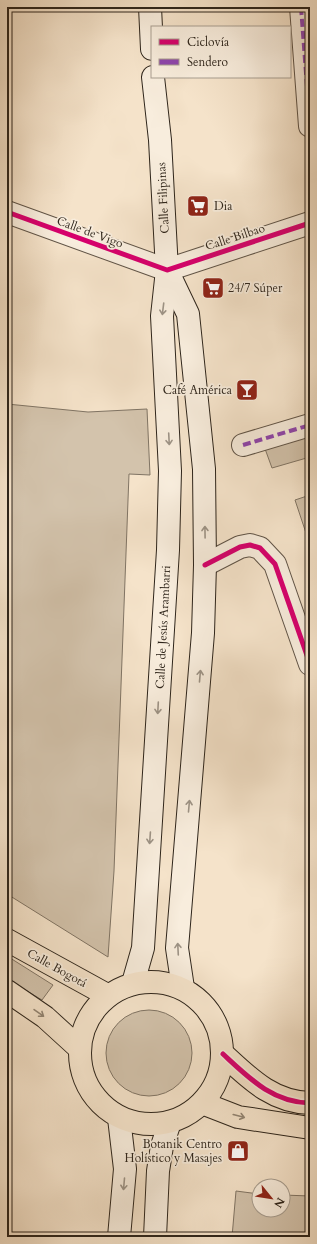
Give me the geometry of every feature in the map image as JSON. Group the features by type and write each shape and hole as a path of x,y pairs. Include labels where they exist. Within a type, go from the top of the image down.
{"main road":[{"path":"150,7 151,28"},
{"path":"301,7 308,74 310,126"},
{"name":"Calle Filipinas","path":"153,78 160,140 167,270 188,314 204,469 205,565"},
{"name":"Calle de Vigo","path":"7,212 167,270"},
{"name":"Calle Bilbao","path":"167,270 310,222"},
{"name":"Calle de Jesús Arambarri","path":"133,983 143,948 168,550 170,471 162,316 167,270"},
{"path":"243,444 310,425"},
{"path":"183,988 177,948 203,633 205,565 240,547 250,545 260,548 275,564 310,664"},
{"name":"Calle Bogotá","path":"7,940 107,995"},
{"path":"159,981 183,988 205,1004 218,1027 223,1054 218,1081 202,1103 187,1115 170,1122 144,1124 119,1118 97,1100 83,1076 79,1048 87,1019 107,995 133,983 159,981"},
{"path":"7,992 45,1018 79,1048"},
{"path":"223,1054 252,1081 282,1099 310,1103"},
{"path":"202,1103 238,1117 310,1128"},
{"path":"119,1118 125,1169 119,1237"},
{"path":"155,1237 159,1164 162,1146 170,1122"}],"shaded area":[{"path":"7,404 88,412 147,409 150,475 129,474 114,871 108,957 7,894"},
{"path":"310,433 310,457 272,468 264,446"},
{"path":"310,495 310,545 295,500"},
{"path":"7,956 53,985 42,1000 7,979"},
{"path":"149,1010 165,1014 179,1023 188,1037 192,1053 188,1069 179,1083 165,1092 149,1096 133,1092 119,1083 110,1069 106,1053 110,1037 119,1023 133,1014"},
{"path":"236,1191 251,1193 251,1218 291,1218 291,1195 310,1196 310,1237 232,1237"}],"marked path":[{"path":"301,7 310,126"},
{"path":"243,445 310,425"}],"cycle path":[{"path":"7,212 167,270 310,223"},
{"path":"205,565 240,547 250,545 260,548 275,564 310,664"},
{"path":"223,1054 242,1072 262,1087 284,1098 296,1102 310,1103"}],"place":[{"name":"Dia","path":"198,206"},
{"name":"24/7 Súper","path":"213,288"},
{"name":"Café América","path":"247,390"},
{"name":"Botanik Centro Holístico y Masajes","path":"238,1151"}]}
